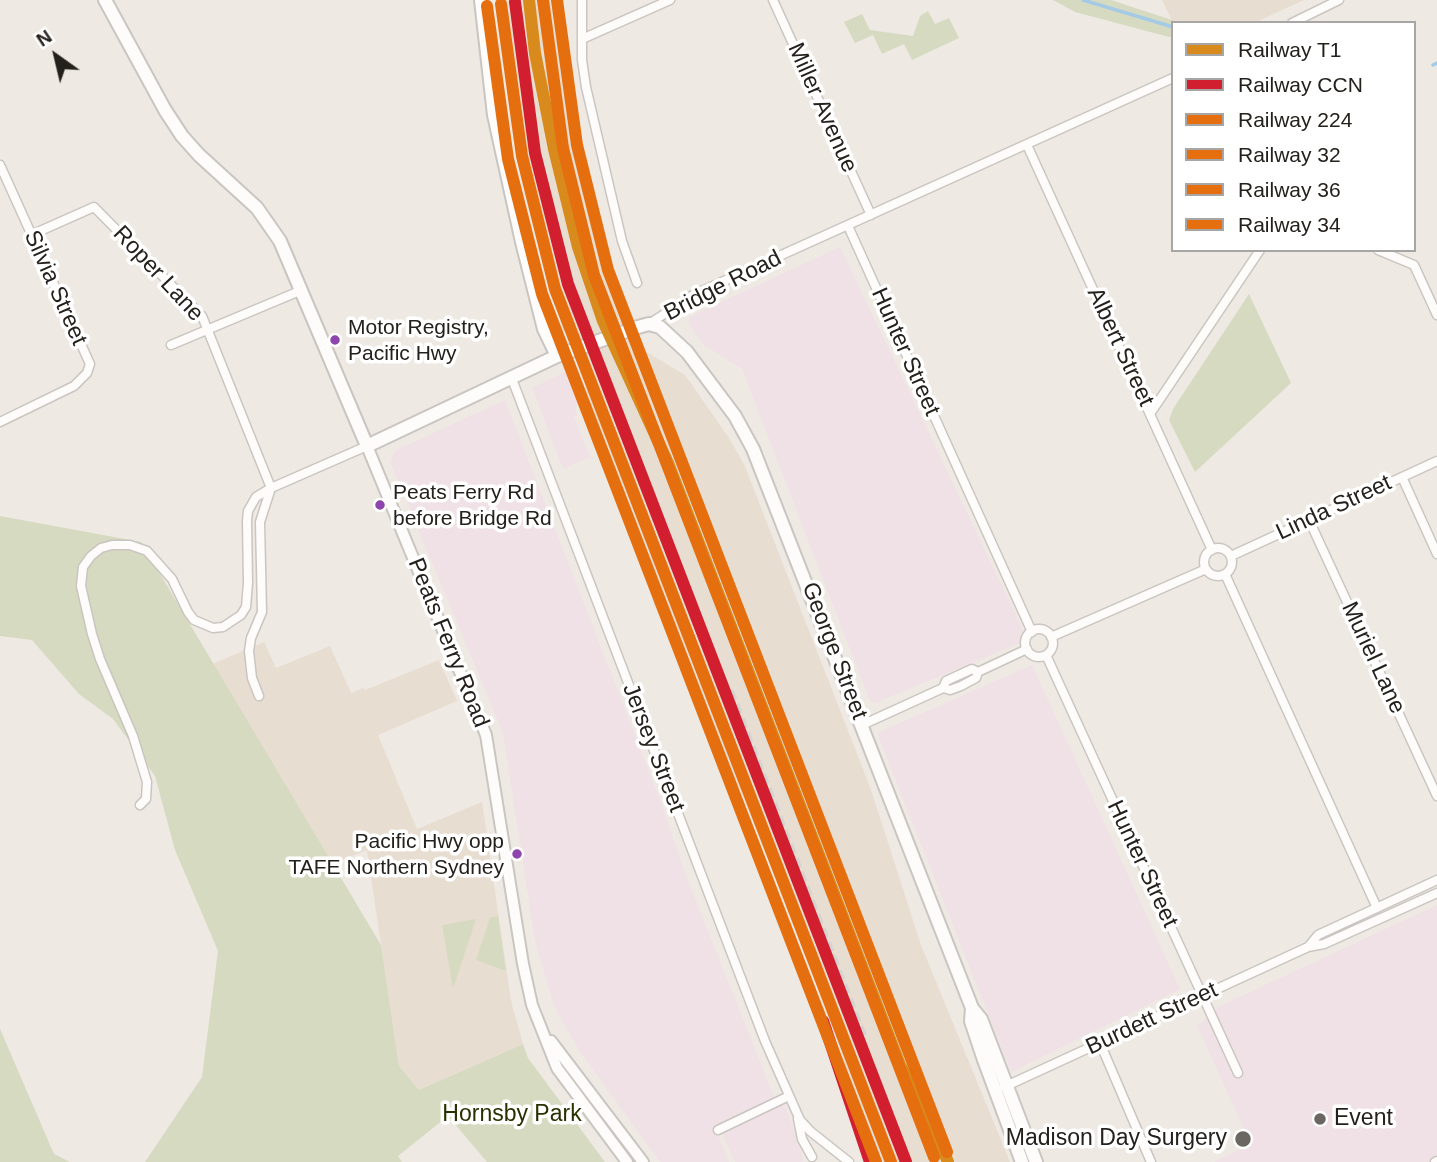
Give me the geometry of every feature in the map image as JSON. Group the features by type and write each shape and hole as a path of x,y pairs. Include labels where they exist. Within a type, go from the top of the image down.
{"main road":[{"name":"Peats Ferry Road","path":"105,0 174,123 199,155 250,201 280,241 486,735 530,999 557,1068 627,1162"},
{"path":"481,0 494,114 544,329 557,356"},
{"name":"Bridge Road","path":"367,446 557,356 649,324"},
{"name":"George Street","path":"649,324 666,331 687,352 735,416 749,440 972,1008 981,1018 1036,1162"},
{"name":"George Street","path":"972,1008 971,1021 1022,1162"},
{"name":"Peats Ferry Road","path":"544,1030 643,1162"}],"street":[{"path":"582,0 586,88 622,241 638,283"},
{"path":"582,39 670,0"},
{"name":"Miller Avenue","path":"773,0 871,215"},
{"path":"1296,21 1339,0"},
{"name":"Bridge Road","path":"649,324 693,295 1171,79"},
{"name":"Albert Street","path":"1027,145 1212,550"},
{"name":"Silvia Street","path":"0,165 90,364 87,373 74,386 0,422"},
{"name":"Roper Lane","path":"31,235 94,207 202,316 271,488"},
{"name":"Hunter Street","path":"848,226 1032,632"},
{"path":"1150,414 1259,252"},
{"path":"1383,252 1414,265 1437,315"},
{"path":"171,345 302,290"},
{"name":"Jersey Street","path":"512,379 765,1041 797,1116 802,1139 812,1161"},
{"name":"Bridge Road","path":"271,488 367,446"},
{"name":"Linda Street","path":"1231,556 1437,461"},
{"path":"1402,477 1437,554"},
{"path":"260,696 252,678 248,651 262,612 260,522 271,488"},
{"path":"139,805 146,799 147,782 133,736 92,634 81,586 83,568 101,548 112,545 130,545 147,551 172,579 194,620 213,628 223,627 233,622 246,607 248,511 256,497 271,488"},
{"name":"Muriel Lane","path":"1308,520 1437,796"},
{"path":"1221,548 1231,556 1231,568 1225,574 1213,575 1206,569 1204,560 1212,550 1221,548"},
{"path":"1051,637 1206,569"},
{"path":"1225,574 1377,908"},
{"path":"1045,631 1051,637 1052,649 1046,655 1033,656 1027,649 1027,638 1032,632 1045,631"},
{"path":"862,725 943,688 946,681 972,669 978,672 1027,649"},
{"name":"Hunter Street","path":"1046,655 1238,1073"},
{"name":"Burdett Street","path":"1308,947 1318,935 1437,880"},
{"name":"Burdett Street","path":"995,1091 1308,947 1324,944 1437,893"},
{"path":"1100,1043 1151,1162"},
{"path":"718,1130 789,1096"},
{"name":"Jersey Street","path":"797,1116 806,1128 838,1156 856,1162"},
{"path":"812,1161 820,1147 838,1156"}],"shaded area":[{"path":"495,0 555,0 564,67 593,211 635,345 685,375 744,464 870,787 921,945 1010,1162 878,1162 815,975 739,787 733,789 682,658 653,603 659,599 581,399 586,389 597,391 577,336 563,331 525,195"},
{"path":"1162,0 1304,0 1258,21 1172,21"},
{"path":"840,247 1025,634 1022,642 875,703 870,701 742,369 704,345 689,324 689,317"},
{"path":"577,366 586,389 575,408 577,415 574,417 590,457 563,469 532,388"},
{"path":"505,400 660,800 688,881 775,1099 715,1128 729,1162 660,1162 579,1050 554,1006 535,941 503,733 391,464 396,450"},
{"path":"264,642 276,668 330,646 351,693 363,688 365,690 439,660 457,701 378,735 417,829 482,802 511,1001 523,1044 419,1090 399,1066 367,850 224,910 184,676"},
{"path":"1032,665 1180,989 1011,1072 877,733"},
{"path":"1437,905 1437,1162 1214,1162 1251,1144 1197,1026 1220,1006"},
{"path":"784,1102 803,1162 735,1162 721,1131"}],"green space":[{"path":"1053,0 1111,0 1175,21 1171,21 1171,37 1075,12"},
{"path":"928,11 935,24 949,18 959,38 912,60 904,44 882,54 873,35 855,43 844,22 862,14 870,30 913,36 920,16"},
{"path":"1249,294 1291,383 1195,472 1169,420 1173,409"},
{"name":"Hornsby Park","path":"0,516 141,542 381,945 399,1066 419,1090 523,1044 528,1058 605,1162 487,1162 448,1116 398,1156 402,1162 145,1162 202,1077 218,951 175,850 155,776 113,719 79,694 32,640 0,636"},
{"path":"498,916 506,971 476,960 490,918"},
{"path":"476,919 453,989 442,925"},
{"path":"0,1029 54,1154 70,1162 0,1162"}],"waterway":[{"path":"1083,0 1171,26"},
{"path":"1433,65 1437,63"}],"railway":[{"path":"732,690 867,1040"}],"rail line":[{"name":"T1","path":"529,0 535,53 554,149 578,247 603,321 668,463 900,1065 938,1137 948,1162"},
{"name":"224","path":"543,0 563,148 594,275 934,1157"},
{"name":"36","path":"557,0 577,145 608,270 947,1152"},
{"name":"CCN","path":"515,2 535,153 568,284 906,1162"},
{"name":"32","path":"501,4 522,156 555,289 891,1162"},
{"name":"34","path":"487,6 508,159 542,294 876,1162"},
{"name":"CCN","path":"823,1021 870,1162"}],"place":[{"name":"Motor Registry, Pacific Hwy","path":"335,340"},
{"name":"Peats Ferry Rd before Bridge Rd","path":"380,505"},
{"name":"Pacific Hwy opp TAFE Northern Sydney","path":"517,854"},
{"name":"Event","path":"1320,1119"},
{"name":"Madison Day Surgery","path":"1243,1139"}]}
